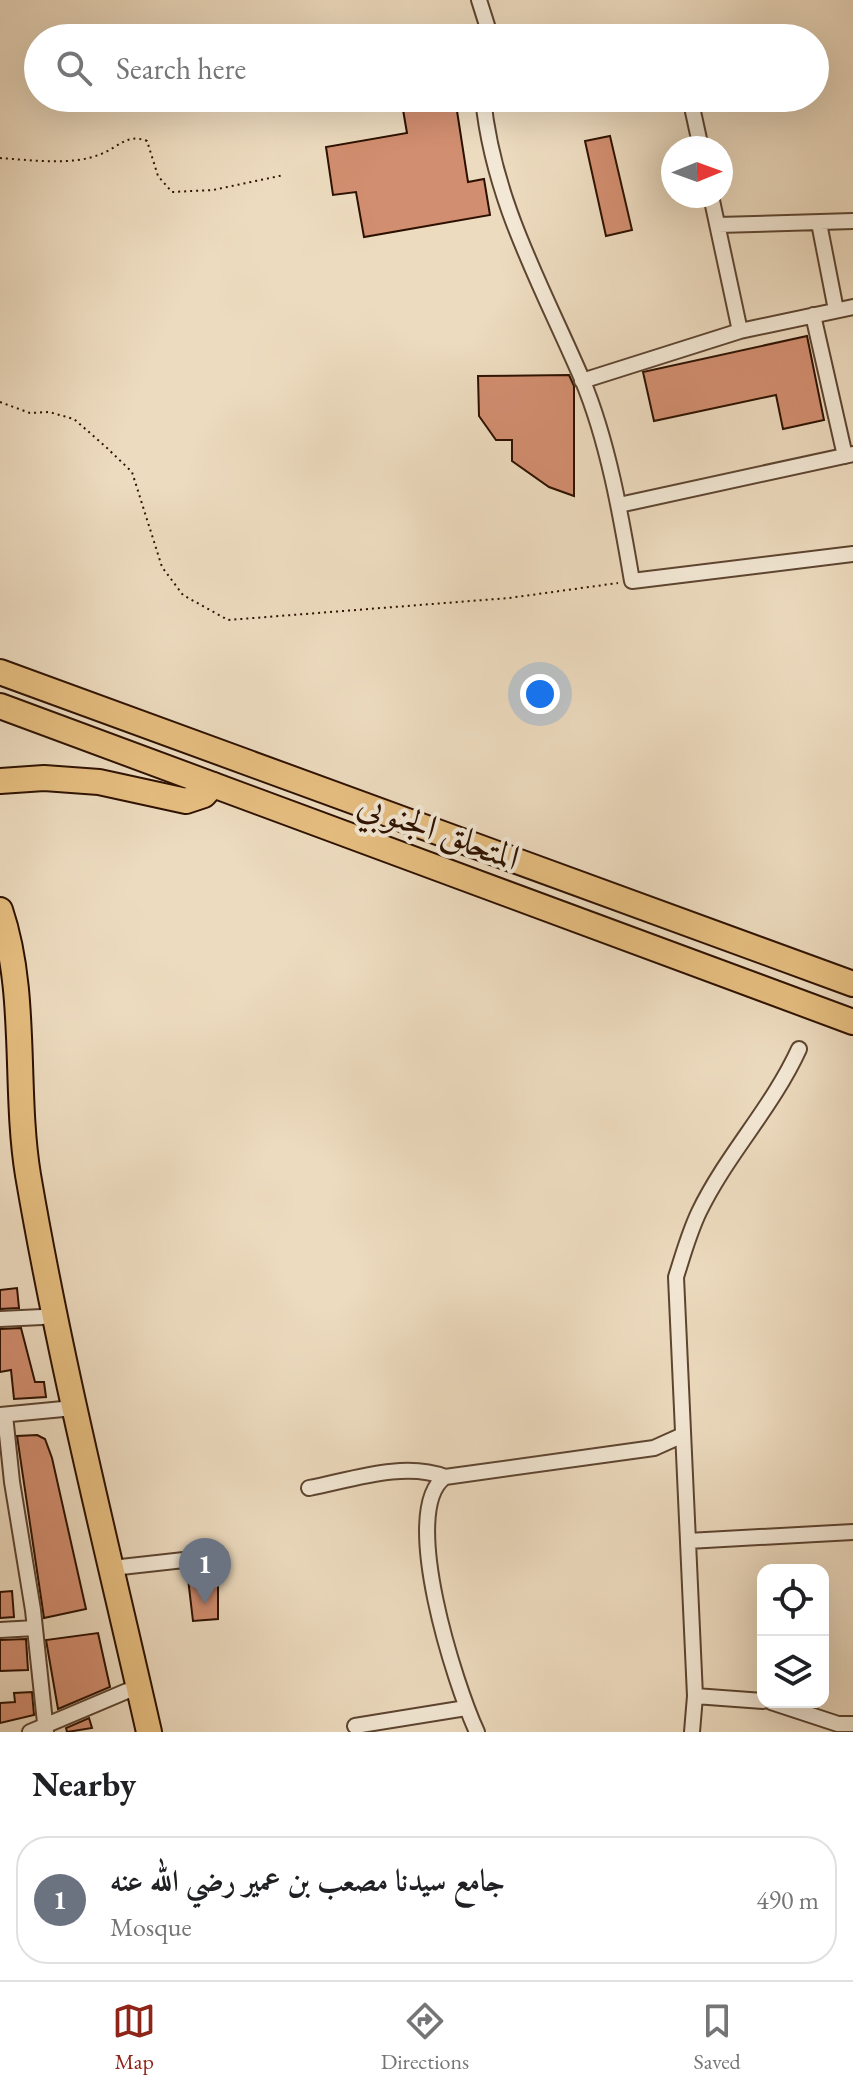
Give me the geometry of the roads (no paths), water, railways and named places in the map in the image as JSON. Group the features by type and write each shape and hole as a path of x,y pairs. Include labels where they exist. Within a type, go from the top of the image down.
{"main road":[{"name":"المتحلق الجنوبي","path":"9,676 845,978"},
{"name":"المتحلق الجنوبي","path":"6,708 853,1022"},
{"path":"0,781 44,778 99,782 186,801 204,795 213,785"},
{"path":"0,910 12,962 8,1005 16,1163 42,1317 137,1732"},
{"path":"8,1005 32,1196 63,1355 149,1732"}],"street":[{"path":"479,0 487,24"},
{"path":"485,112 508,215 582,381 619,505 632,581 853,554"},
{"path":"693,112 698,136"},
{"path":"714,208 740,331"},
{"path":"718,225 853,221"},
{"path":"819,223 836,310"},
{"path":"582,381 740,331 853,307"},
{"path":"619,505 849,455 813,315"},
{"path":"692,1732 695,1696 676,1277 699,1211 733,1154 781,1088 799,1049"},
{"path":"0,1319 42,1317"},
{"path":"63,1409 3,1415 6,1473 35,1628 40,1731 127,1691"},
{"path":"477,1732 466,1708 433,1601 428,1504 435,1484 445,1477 654,1448 683,1435"},
{"path":"309,1488 399,1471 432,1472 445,1477"},
{"path":"688,1541 853,1532"},
{"path":"112,1568 220,1556"},
{"path":"0,1630 35,1628"},
{"path":"695,1696 757,1701"},
{"path":"355,1726 466,1708"},
{"path":"789,1708 838,1724 853,1724"}],"place":[{"name":"جامع سيدنا مصعب بن عمير رضي الله عنه","path":"205,1604"}]}
